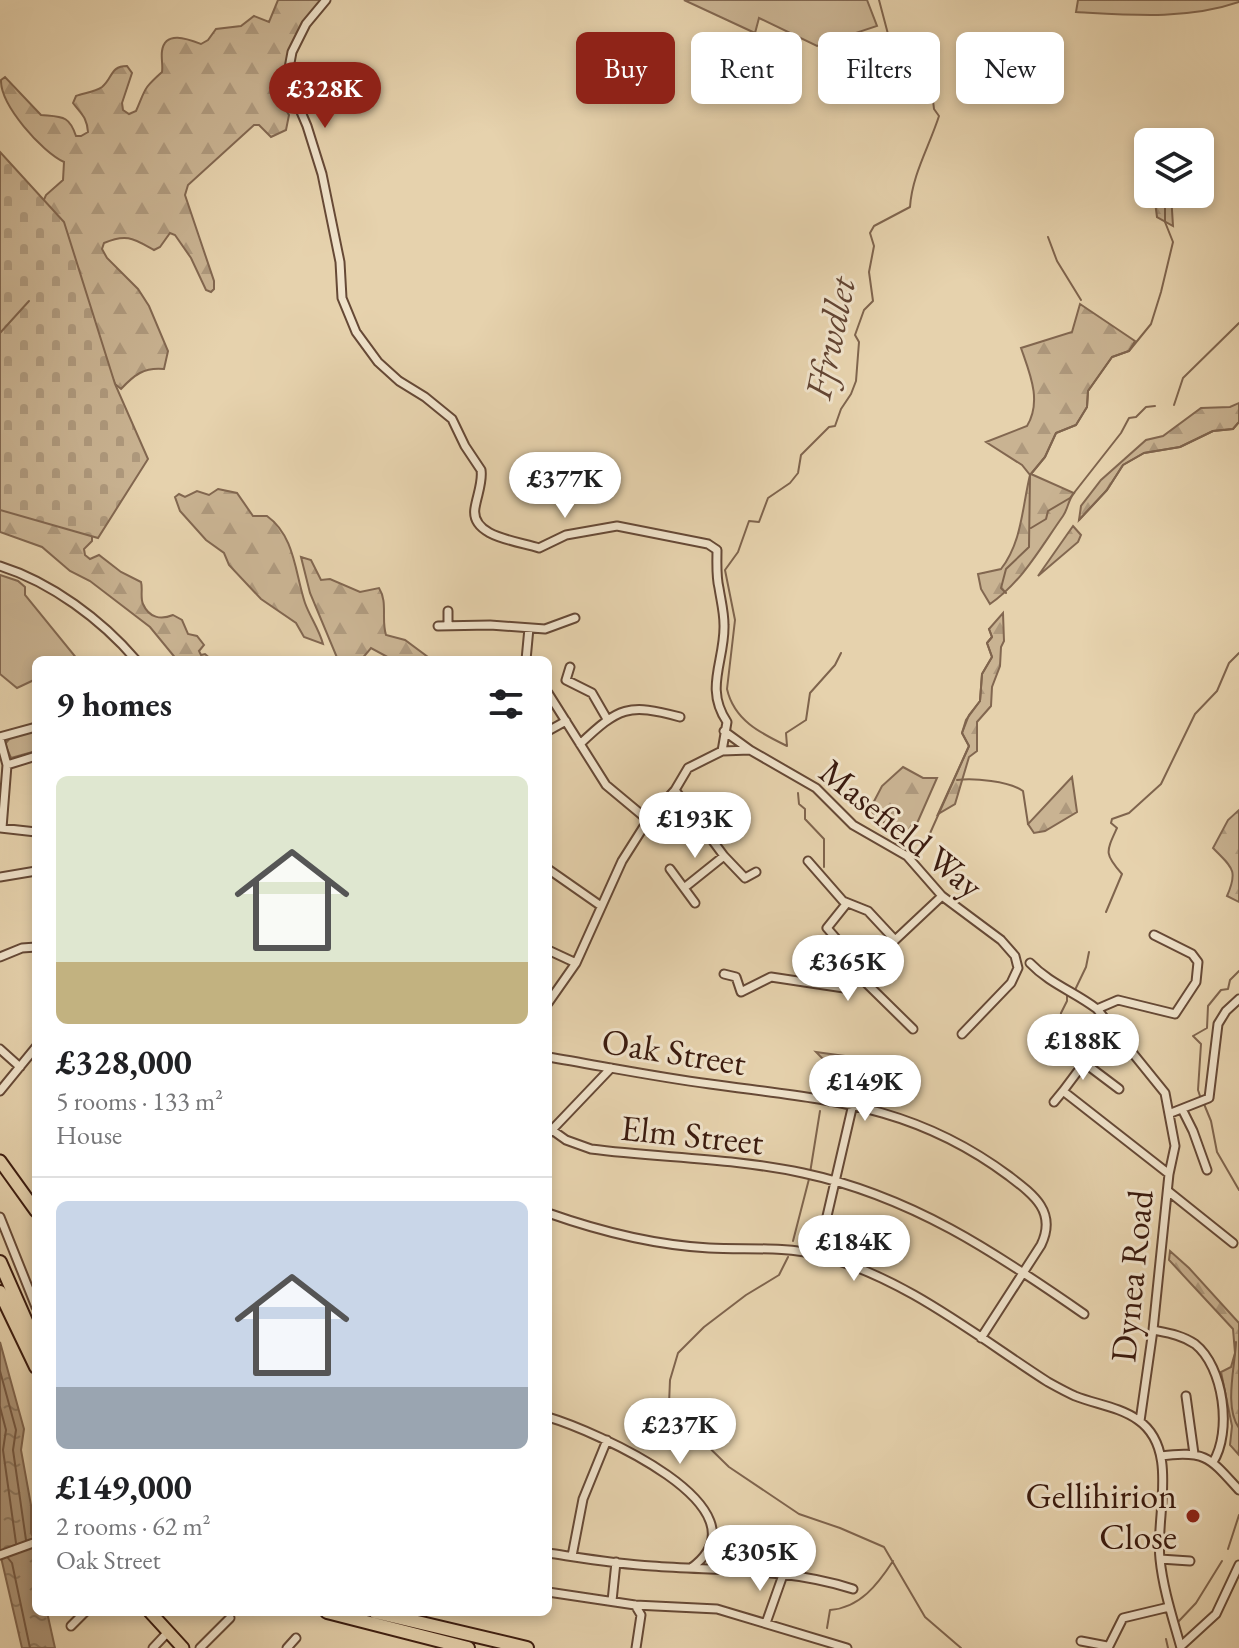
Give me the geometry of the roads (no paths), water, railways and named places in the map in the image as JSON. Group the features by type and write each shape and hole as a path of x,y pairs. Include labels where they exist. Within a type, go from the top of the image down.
{"highway":[{"path":"0,1262 32,1335"},
{"path":"0,1292 32,1359"},
{"path":"343,1616 468,1648"},
{"path":"392,1616 527,1648"}],"main road":[{"path":"0,1161 32,1205"},
{"path":"154,1616 183,1648"}],"street":[{"path":"326,0 306,24 292,52 287,79 307,126 322,174 340,262 342,298 356,332 378,362 452,419 481,470 474,513 478,525 485,531 539,548 566,535 617,526 708,544 717,550 718,587 725,629 715,696 719,711 727,722 722,751"},
{"path":"0,566 36,581 66,600 132,656"},
{"path":"448,611 448,625"},
{"path":"438,626 545,629 575,618"},
{"path":"526,656 529,628"},
{"path":"570,667 566,680 592,693 607,719"},
{"path":"552,699 606,785 648,820"},
{"path":"580,744 607,719 625,710 644,708 677,713"},
{"path":"552,729 566,721"},
{"path":"32,728 0,738 7,765 1,828 32,832"},
{"name":"Masefield Way","path":"724,731 750,750 816,788 853,825 907,856 942,896 1001,940 1015,956 1018,968 1011,983 962,1034"},
{"path":"552,997 576,963 622,861 648,820 675,790 688,768 722,751 750,750"},
{"path":"7,765 32,757"},
{"path":"675,790 724,856 745,878 756,872"},
{"path":"684,888 724,856"},
{"path":"808,861 847,903 868,911 895,940"},
{"path":"670,869 695,903"},
{"path":"0,877 32,872"},
{"path":"552,872 601,906"},
{"path":"724,974 736,977 741,992 771,977 844,988 942,896"},
{"path":"841,944 827,928 847,903"},
{"path":"1097,1009 1118,1000 1175,1014 1196,982 1198,962 1192,954 1154,935"},
{"path":"0,957 32,947"},
{"path":"552,952 576,963"},
{"name":"Dynea Road","path":"1030,963 1052,984 1084,999 1097,1009 1165,1093 1171,1113 1175,1146 1169,1174 1140,1421"},
{"path":"858,975 913,1029"},
{"path":"1171,1113 1209,1098 1218,1024 1239,999"},
{"path":"0,1049 20,1067"},
{"path":"1066,1049 1119,1089"},
{"path":"0,1091 32,1053"},
{"name":"Oak Street","path":"552,1058 853,1104 909,1121 990,1162 1036,1199 1047,1223 1046,1234 981,1338"},
{"path":"1054,1102 1084,1063"},
{"path":"552,1130 611,1068"},
{"path":"1063,1091 1169,1174"},
{"path":"818,1255 853,1104"},
{"path":"1182,1109 1207,1170"},
{"name":"Elm Street","path":"552,1133 591,1149 751,1164 802,1172 901,1203 962,1234 1084,1314"},
{"path":"1168,1191 1233,1243"},
{"path":"552,1214 670,1245 791,1250 818,1255 877,1275 1048,1382 1140,1421 1155,1439 1161,1456 1160,1559 1181,1647 1216,1614 1239,1565"},
{"path":"0,1217 32,1286"},
{"path":"1153,1330 1172,1333 1197,1346 1213,1368 1224,1428 1222,1447 1213,1462"},
{"path":"1186,1396 1194,1454"},
{"path":"552,1419 607,1440 645,1460 675,1481 707,1515 712,1538 705,1556 691,1568"},
{"path":"572,1556 583,1499 607,1440"},
{"path":"1161,1456 1194,1454 1213,1462 1239,1490"},
{"path":"761,1539 767,1571"},
{"path":"0,1555 32,1543"},
{"path":"552,1554 616,1562 767,1571 828,1581 853,1589"},
{"path":"1160,1559 1190,1561"},
{"path":"612,1601 616,1562"},
{"path":"766,1623 783,1575"},
{"path":"552,1593 635,1605 717,1609 847,1648"},
{"path":"635,1605 641,1615 636,1648"},
{"path":"1081,1641 1108,1647 1123,1618 1169,1607"},
{"path":"71,1626 81,1616"},
{"path":"200,1648 230,1618"},
{"path":"153,1648 168,1632"},
{"path":"287,1648 296,1638"}],"water":[{"path":"0,1342 24,1429 21,1450 31,1505 32,1616 48,1616 55,1648 22,1648 0,1553"}],"waterway":[{"name":"Ffrwdlet","path":"841,653 835,665 810,693 806,720 786,733 787,746 758,730 742,717 730,700 727,689 735,620 725,570 738,552 749,521 759,522 768,498 790,483 798,473 801,455 829,427 835,426 851,394 856,381 859,342 855,335 864,310 873,301 869,272 874,246 870,233 874,226 910,207 917,172 939,116 934,109 931,84 905,50 888,34 879,0"},
{"path":"1006,593 1001,588 1006,569 1029,547 1030,475 1045,457 1056,433 1076,425 1087,407 1088,391 1112,357 1129,351 1151,324 1173,242 1165,222 1165,208"},
{"path":"1048,237 1057,261 1081,300"},
{"path":"0,333 29,301"},
{"path":"1174,405 1183,378 1239,323"},
{"path":"1031,528 1046,519 1048,511 1070,498 1121,433 1129,418 1136,417 1146,407 1155,406"},
{"path":"1079,520 1107,490 1123,465 1144,453 1180,447 1213,431 1233,429 1239,422"},
{"path":"923,849 969,746 962,733 969,715 980,701 982,674 992,657 987,643 992,637 989,629"},
{"path":"1106,912 1122,874 1112,862 1109,852 1117,828 1111,823 1112,819 1129,813 1161,784 1195,714 1217,691 1229,663 1239,653"},
{"path":"957,780 991,781 1023,791 1028,824"},
{"name":"Ffrwdlet","path":"798,793 799,804 805,809 805,819 824,839 824,867"},
{"path":"1074,992 1086,967 1089,952"},
{"path":"1201,1099 1198,1090 1201,1044 1193,1036 1207,1028 1208,1006 1221,990 1228,989 1230,980 1239,971"},
{"path":"1058,1041 1061,1013 1067,995"},
{"path":"1204,1104 1217,1152 1239,1190"},
{"path":"810,1173 820,1111"},
{"path":"793,1241 809,1179"},
{"path":"788,1257 779,1275 704,1327 678,1353 670,1380 669,1404 729,1467 799,1514 884,1547 925,1617 961,1648"},
{"path":"1236,1342 1231,1398 1239,1428"},
{"path":"1228,1549 1239,1515"},
{"path":"827,1628 830,1610 859,1600 893,1561"},
{"path":"1178,1622 1196,1603 1222,1561"},
{"path":"1166,1639 1168,1648"}],"place":[{"name":"Gellihirion Close","path":"1193,1516"}]}
